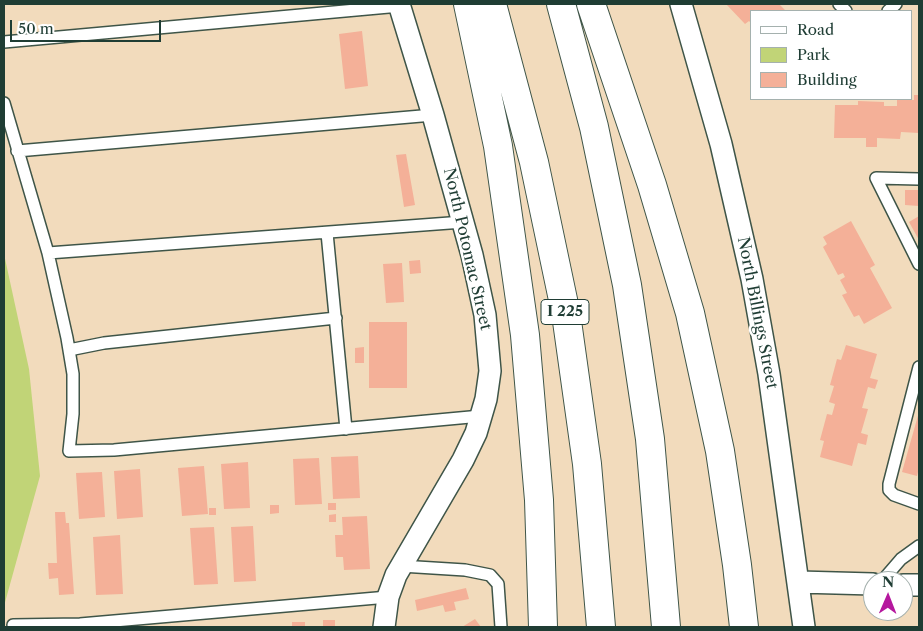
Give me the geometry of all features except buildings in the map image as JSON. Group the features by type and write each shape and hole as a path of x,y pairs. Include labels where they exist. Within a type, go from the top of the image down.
{"highway":[{"path":"468,4 498,146 526,344 540,500 543,627"},
{"name":"I 225","path":"492,4 534,162 566,314 588,473 601,627"},
{"path":"561,4 594,127 627,285 651,448 666,627"},
{"path":"590,4 652,185 690,313 720,451 736,556 744,627"}],"street":[{"name":"North Billings Street","path":"681,4 721,144 752,278 769,374 804,627"},
{"name":"North Potomac Street","path":"384,627 388,597 400,566 468,451 481,416 490,377 489,348 481,296 463,222 433,114 399,5"},
{"path":"799,582 863,584"}],"lane":[{"path":"4,42 399,5"},
{"path":"4,103 48,254 69,350 73,414 69,451 114,450 481,416"},
{"path":"17,151 433,114"},
{"path":"919,178 876,178 919,264"},
{"path":"48,254 463,222"},
{"path":"326,233 346,429"},
{"path":"69,350 104,342 336,318"},
{"path":"919,367 889,484 889,490 894,495 919,504"},
{"path":"891,571 901,559 919,546"},
{"path":"400,566 465,570 490,575 498,584 501,627"},
{"path":"13,625 80,624 388,597"}],"green space":[{"path":"4,254 29,369 40,476 4,606"}]}
